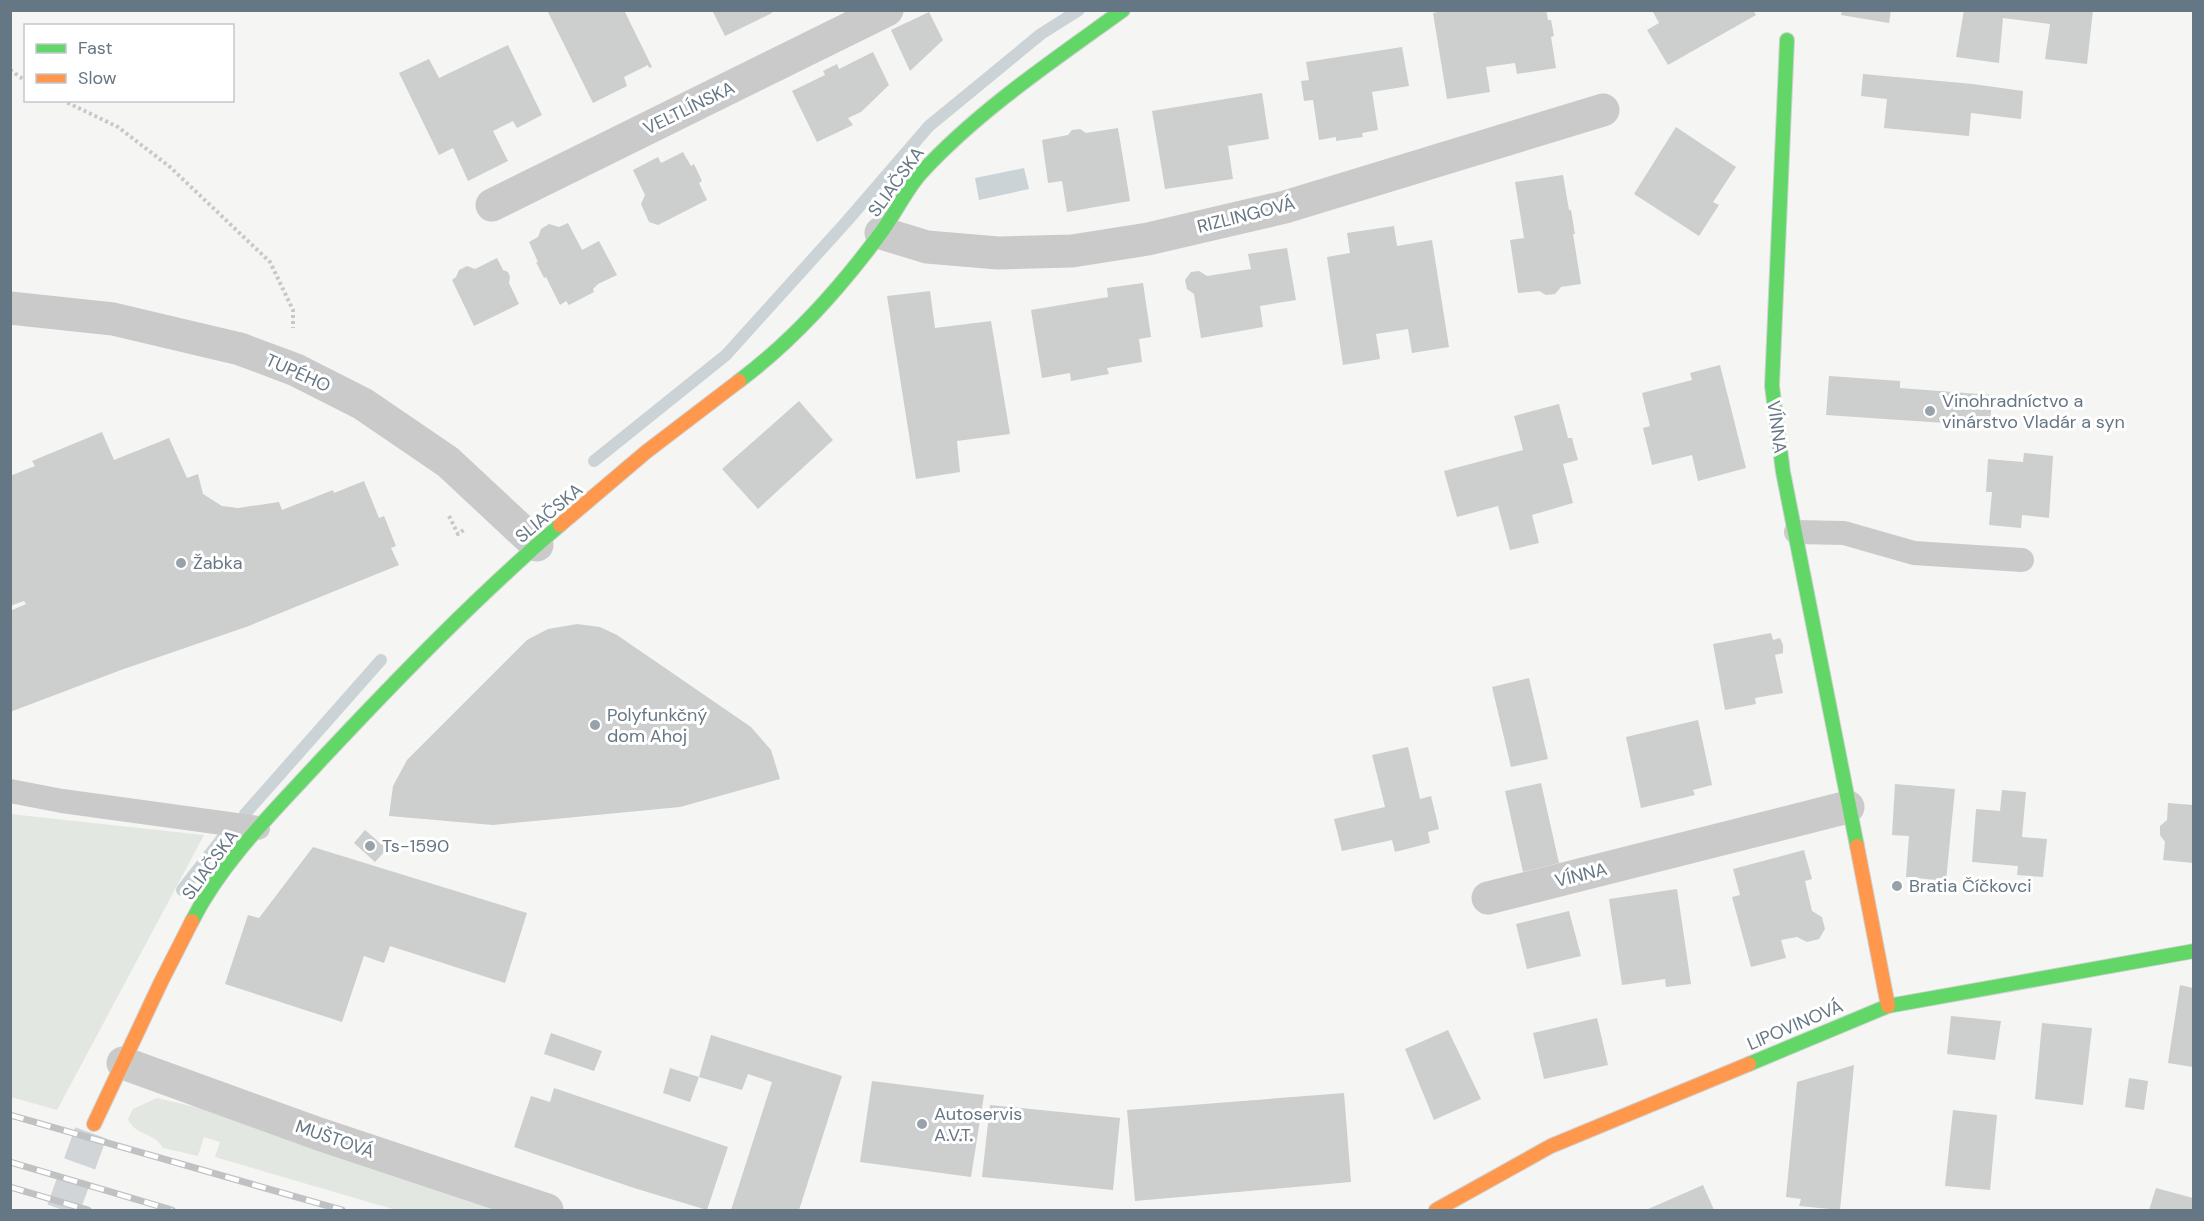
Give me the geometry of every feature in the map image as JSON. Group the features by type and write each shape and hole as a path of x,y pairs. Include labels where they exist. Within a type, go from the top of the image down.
{"street":[{"name":"VELTLÍNSKA","path":"492,205 887,10"},
{"name":"SLIAČSKA","path":"94,1124 161,982 204,898 258,828 400,676 537,545 646,452 753,371 822,308 881,233 919,176 952,140 1123,10"},
{"name":"VÍNNA","path":"1787,40 1772,386 1783,472 1888,1006"},
{"name":"RIZLINGOVÁ","path":"881,233 927,247 998,253 1072,251 1148,239 1285,207 1603,110"},
{"name":"TUPÉHO","path":"10,308 113,319 240,348 296,370 363,404 448,462 537,545"},
{"name":"VÍNNA","path":"1488,898 1848,807"},
{"name":"LIPOVINOVÁ","path":"1436,1210 1551,1146 1888,1006 2193,951"},
{"name":"MUŠTOVÁ","path":"123,1063 319,1134 547,1210"}],"lane":[{"path":"1796,532 1844,533 1914,553 2022,560"},
{"path":"10,791 62,801 258,828"}],"path":[{"path":"10,70 24,80"},
{"path":"66,102 118,127 170,167 270,262 293,310 293,331"},
{"path":"448,514 458,534 496,505"}],"shaded area":[{"path":"1024,168 1029,189 979,200 975,178"},
{"path":"10,814 204,835 57,1110 11,1097"},
{"path":"157,1098 208,1110 497,1210 396,1210 215,1157 220,1142 204,1137 198,1156 163,1148 155,1139 135,1128 128,1119 133,1109"}],"building":[{"path":"547,10 624,10 652,67 649,68 648,65 624,77 627,86 593,103"},
{"path":"712,10 771,10 772,13 725,36"},
{"path":"1448,10 1477,10 1477,12 1546,10 1548,20 1551,20 1554,36 1551,37 1556,68 1517,74 1515,63 1486,67 1490,92 1447,99 1433,13"},
{"path":"1652,10 1753,10 1756,15 1668,65 1647,30 1659,23"},
{"path":"1842,10 1891,10 1889,23 1841,15"},
{"path":"1964,10 2093,10 2087,64 2045,59 2050,24 2003,18 1999,63 1956,57"},
{"path":"929,12 943,40 910,71 891,30"},
{"path":"508,45 542,115 517,128 513,121 493,131 508,161 468,181 453,148 439,155 399,73 429,59 439,78"},
{"path":"1402,47 1409,86 1372,92 1378,130 1362,133 1363,137 1336,141 1336,137 1319,140 1313,100 1304,101 1301,81 1309,80 1306,62"},
{"path":"873,52 889,85 861,112 848,118 853,125 817,142 792,91 825,75 823,71 837,64 839,69"},
{"path":"1863,74 2023,91 2021,119 1971,113 1969,136 1884,128 1887,99 1861,96"},
{"path":"1262,93 1269,139 1228,146 1233,179 1165,189 1152,111"},
{"path":"1676,127 1736,167 1713,202 1719,205 1699,236 1634,194"},
{"path":"1118,128 1130,201 1067,212 1062,181 1048,183 1042,140 1068,135 1072,130 1080,129 1086,133"},
{"path":"683,152 691,166 694,164 707,200 658,225 649,222 641,204 645,195 633,170 658,157 661,163"},
{"path":"1563,175 1575,234 1573,234 1581,284 1561,287 1555,294 1546,295 1539,291 1518,293 1510,240 1524,238 1515,182"},
{"path":"568,223 582,250 599,241 617,275 598,284 593,289 594,292 569,305 566,301 560,305 536,262 538,262 529,242 538,237 541,229 549,224 559,227"},
{"path":"1394,226 1397,246 1432,240 1449,347 1412,353 1408,329 1376,334 1380,359 1343,365 1327,257 1350,253 1347,233"},
{"path":"1287,248 1296,300 1260,306 1263,327 1201,338 1194,294 1187,289 1185,280 1191,272 1199,271 1207,276 1251,269 1248,254"},
{"path":"497,258 503,270 508,272 509,283 519,304 474,326 452,280 459,270 467,266 475,269"},
{"path":"1143,283 1151,337 1139,339 1142,362 1107,368 1109,374 1071,381 1070,373 1042,378 1031,310 1108,297 1107,288"},
{"path":"930,291 935,328 991,321 1010,434 957,441 960,472 916,479 887,296"},
{"path":"1720,365 1746,468 1698,481 1692,455 1652,465 1643,428 1650,426 1642,393 1692,380 1690,373"},
{"path":"1829,376 1900,381 1900,388 1992,395 1990,426 1826,415"},
{"path":"799,401 833,440 758,509 722,469"},
{"path":"1559,404 1568,438 1572,438 1578,460 1563,464 1573,503 1532,515 1539,543 1510,550 1498,506 1457,517 1444,471 1523,450 1514,416"},
{"path":"102,432 114,460 169,438 187,478 198,474 203,494 222,506 238,508 279,502 282,510 333,490 334,493 364,481 379,518 384,516 396,546 391,548 399,565 246,627 121,670 10,712 10,611 26,604 24,601 10,606 10,476 35,466 32,461"},
{"path":"2024,453 2053,456 2049,518 2022,515 2021,528 1989,525 1992,492 1986,492 1988,459 2023,462"},
{"name":"Polyfunkčný dom Ahoj","path":"577,624 600,627 617,635 751,727 771,750 780,779 680,807 493,825 389,816 393,786 407,760 527,640 548,629"},
{"path":"1771,633 1773,640 1780,638 1783,645 1783,653 1775,655 1783,693 1755,698 1756,704 1725,710 1713,644"},
{"path":"1529,678 1548,759 1511,767 1492,687"},
{"path":"1698,720 1712,785 1693,790 1695,795 1641,808 1626,737"},
{"path":"1408,747 1420,799 1431,796 1439,829 1428,832 1430,843 1395,852 1392,840 1342,851 1334,819 1385,807 1372,755"},
{"path":"1541,783 1559,863 1523,872 1505,791"},
{"path":"1895,784 1955,789 1946,881 1906,877 1909,836 1892,835"},
{"path":"2002,790 2026,792 2022,837 2047,839 2043,877 2017,875 2018,866 1972,862 1976,809 2000,811"},
{"path":"2168,803 2193,805 2193,863 2163,860 2165,842 2160,835 2160,826 2167,820"},
{"name":"Ts-1590","path":"365,830 387,849 375,862 354,843"},
{"path":"313,847 527,913 505,983 390,946 384,963 364,956 342,1022 225,984 248,915 259,918"},
{"path":"1804,850 1812,879 1805,881 1812,911 1822,917 1825,929 1819,939 1807,942 1797,937 1781,940 1786,958 1751,967 1732,897 1740,895 1733,869"},
{"path":"1677,889 1691,984 1666,987 1665,979 1622,985 1609,899"},
{"path":"1569,911 1581,956 1527,969 1516,924"},
{"path":"2180,985 2193,988 2193,1067 2168,1063"},
{"path":"1951,1016 2001,1021 1995,1060 1947,1054"},
{"path":"1597,1018 1608,1065 1544,1079 1533,1033"},
{"path":"2042,1023 2092,1028 2083,1105 2035,1099"},
{"path":"1448,1030 1481,1099 1434,1120 1405,1049"},
{"path":"551,1033 602,1051 594,1071 544,1054"},
{"path":"711,1035 842,1076 799,1210 731,1210 772,1082 748,1074 742,1090 699,1077"},
{"path":"1854,1065 1840,1210 1799,1206 1801,1199 1786,1197 1797,1082"},
{"path":"670,1068 699,1077 690,1102 663,1093"},
{"path":"2129,1078 2148,1081 2144,1110 2125,1107"},
{"name":"Autoservis A.V.T.","path":"872,1081 984,1095 971,1177 860,1162"},
{"path":"554,1088 728,1147 707,1210 514,1147 531,1096 550,1102"},
{"path":"1344,1093 1351,1182 1135,1201 1127,1110"},
{"path":"990,1105 1120,1118 1113,1190 982,1177"},
{"path":"1953,1110 1997,1115 1990,1190 1945,1186"},
{"path":"1703,1185 1714,1210 1646,1210"},
{"path":"2156,1188 2193,1198 2193,1210 2149,1210"}],"waterway":[{"path":"594,461 726,355 929,126 1041,34 1079,10"},
{"path":"245,814 381,660"},
{"path":"182,890 224,836"}],"tunnel":[{"path":"63,1210 94,1124"}],"railway":[{"path":"10,1115 342,1210"},
{"path":"10,1162 172,1210"},
{"path":"10,1187 88,1210"}],"traffic: fast":[{"path":"739,381 797,331 849,274 880,234 915,180 944,150 992,107 1123,10"},
{"path":"1787,40 1772,386 1783,472 1857,846"},
{"path":"192,921 234,857 285,799 437,640 497,581 560,525"},
{"path":"1749,1064 1888,1006 2194,951"}],"traffic: slow":[{"path":"560,525 646,452 739,381"},
{"path":"1857,846 1888,1006"},
{"path":"94,1124 192,921"},
{"path":"1436,1210 1551,1146 1749,1064"}],"place":[{"name":"Vinohradníctvo a vinárstvo Vladár a syn","path":"1930,411"},
{"name":"Žabka","path":"181,563"},
{"name":"Polyfunkčný dom Ahoj","path":"595,725"},
{"name":"Ts-1590","path":"370,846"},
{"name":"Bratia Číčkovci","path":"1897,886"},
{"name":"Autoservis A.V.T.","path":"922,1124"}]}
